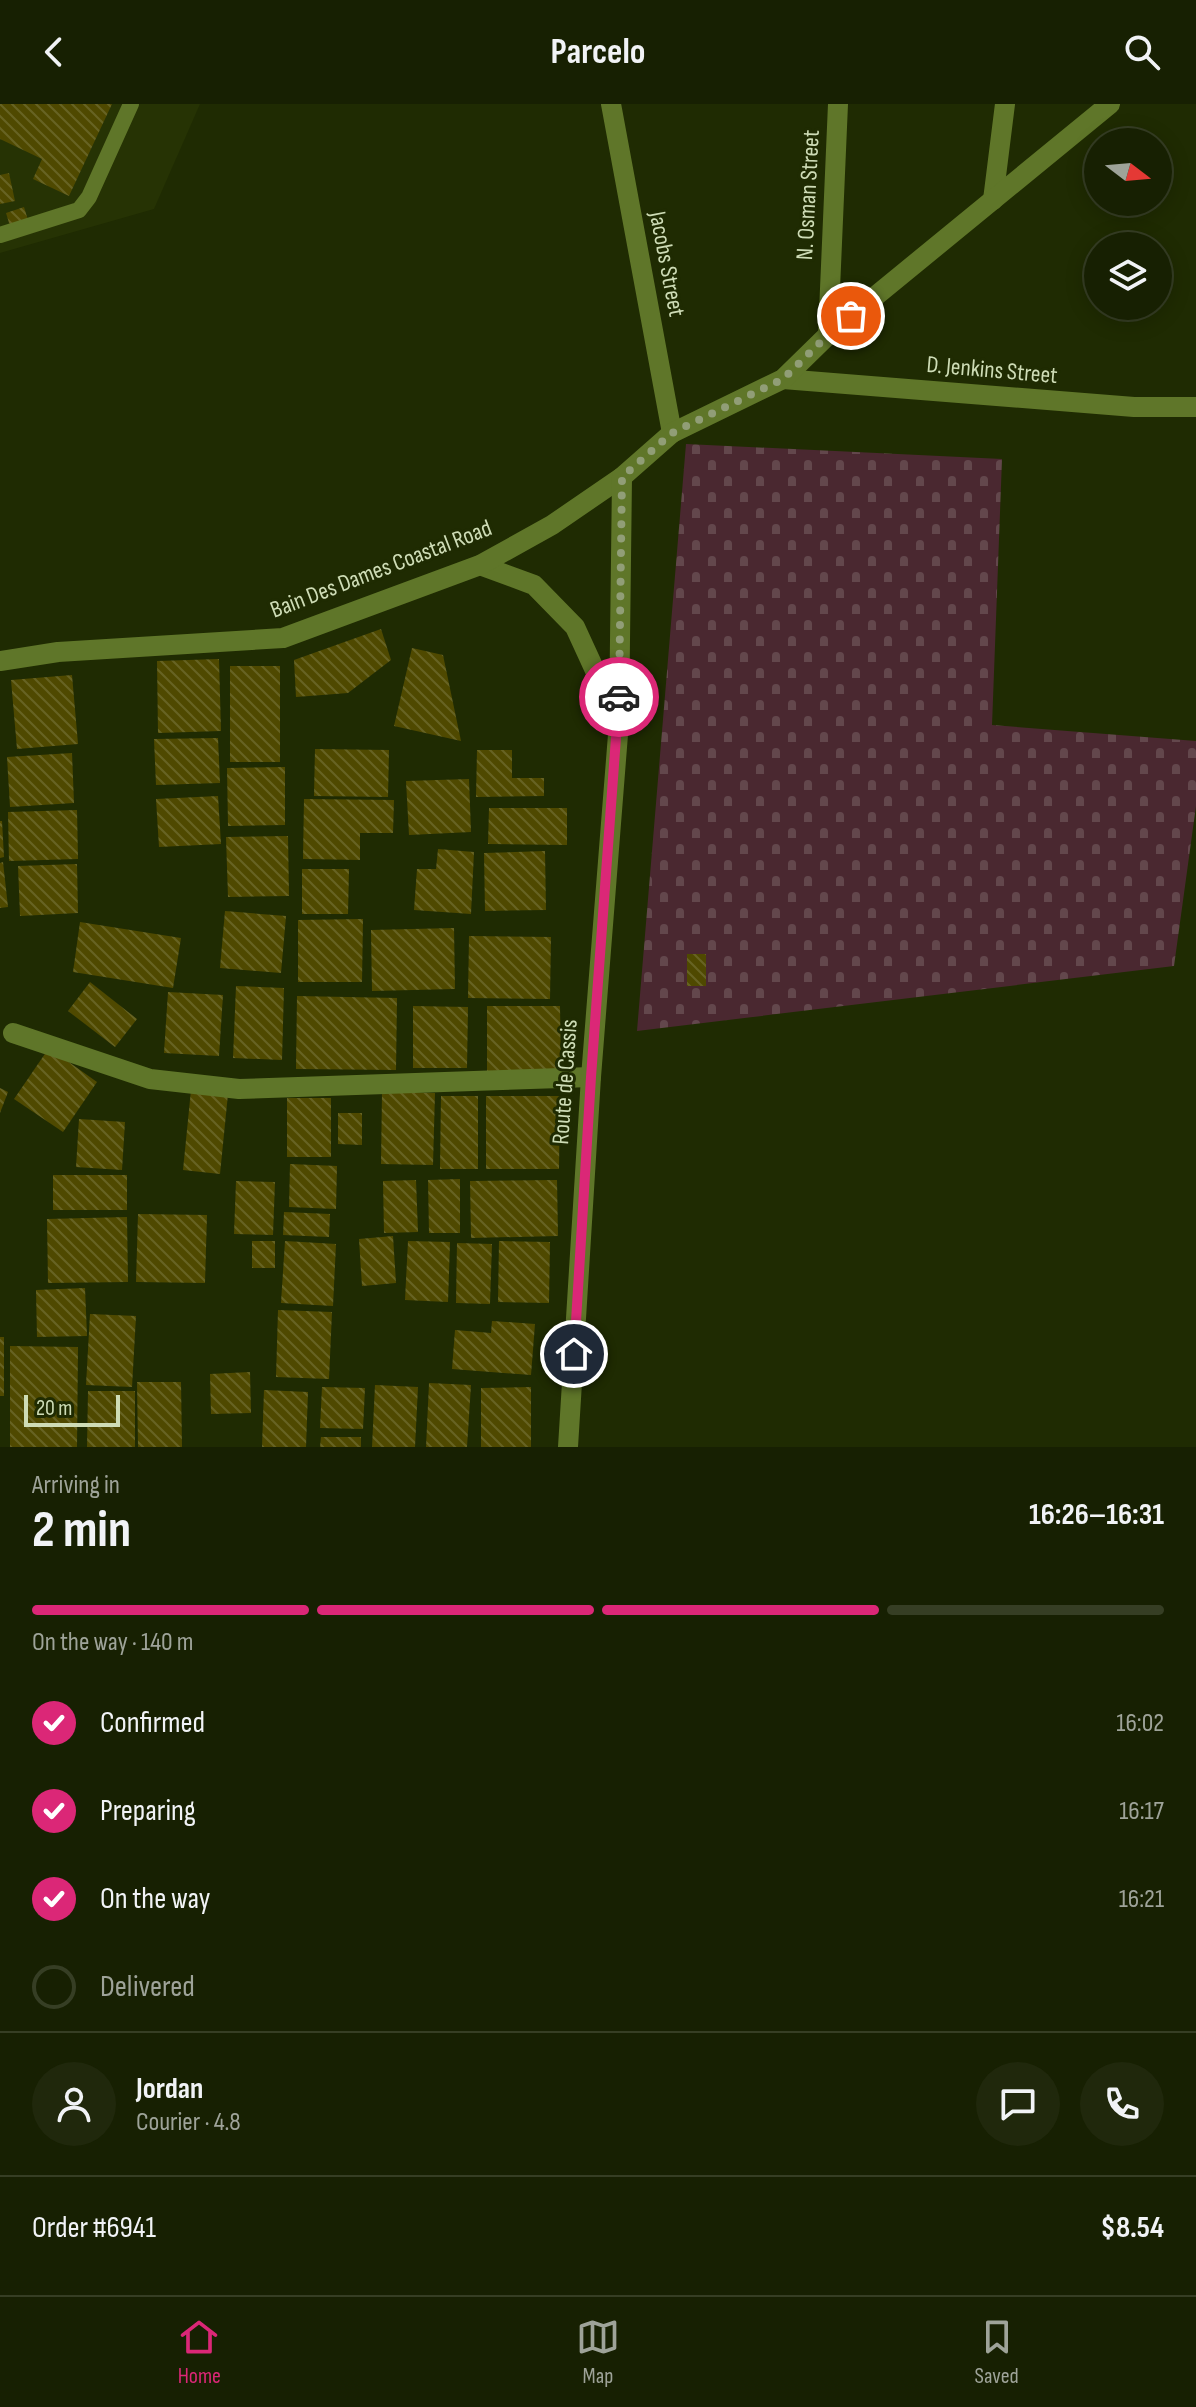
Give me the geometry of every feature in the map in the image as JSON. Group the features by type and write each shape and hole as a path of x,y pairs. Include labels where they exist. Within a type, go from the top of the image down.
{"street":[{"name":"Jacobs Street","path":"611,104 672,433"},
{"name":"N. Osman Street","path":"828,335 838,104"},
{"path":"993,200 1005,104"},
{"name":"Bain Des Dames Coastal Road","path":"0,661 58,652 283,638 480,565 552,525 622,477 672,433 783,379 828,335 1110,104"},
{"name":"D. Jenkins Street","path":"783,379 1134,407 1196,407"},
{"name":"Route de Cassis","path":"568,1447 591,1077 619,722 622,477"},
{"path":"480,565 534,585 575,627 619,722"},
{"path":"13,1033 150,1079 239,1089 591,1077"}],"lane":[{"path":"0,235 79,210 89,197 131,104"}],"shaded area":[{"path":"0,104 200,104 154,209 0,253"}],"green space":[{"path":"686,444 1002,459 992,725 1196,741 1196,806 1174,966 637,1031"}],"building":[{"path":"0,104 112,104 69,196 33,179 42,159 0,139"},
{"path":"9,173 15,201 0,204 0,175"},
{"path":"24,207 28,220 10,226 6,213"},
{"path":"381,629 391,660 348,693 296,697 294,660"},
{"path":"412,648 443,655 461,741 394,726"},
{"path":"219,659 221,731 158,733 157,661"},
{"path":"230,666 280,666 280,762 230,762"},
{"path":"72,675 78,744 17,749 11,680"},
{"path":"218,738 220,783 156,785 154,739"},
{"path":"315,749 389,750 388,797 314,796"},
{"path":"477,750 512,750 512,778 544,778 544,796 476,797"},
{"path":"72,753 74,803 10,807 7,757"},
{"path":"285,767 285,825 228,826 227,768"},
{"path":"469,779 471,832 409,835 406,781"},
{"path":"218,796 221,844 159,847 156,799"},
{"path":"304,799 394,800 393,833 360,833 360,860 303,859"},
{"path":"489,808 567,808 567,845 488,844"},
{"path":"77,810 78,859 9,861 8,812"},
{"path":"0,821 4,857 0,858"},
{"path":"288,836 289,896 228,897 226,837"},
{"path":"438,849 474,852 471,914 414,910 417,869 436,869"},
{"path":"545,851 546,910 485,911 484,853"},
{"path":"3,862 8,907 0,908 0,863"},
{"path":"77,864 78,913 20,916 18,866"},
{"path":"302,869 349,869 348,914 302,914"},
{"path":"225,911 286,916 281,973 220,968"},
{"path":"363,919 362,982 298,982 298,920"},
{"path":"80,922 181,938 173,988 73,972"},
{"path":"454,928 455,989 372,991 371,930"},
{"path":"469,936 551,937 550,999 468,998"},
{"path":"687,954 706,954 706,986 687,986"},
{"path":"90,982 137,1019 115,1047 68,1011"},
{"path":"236,986 284,988 282,1060 233,1058"},
{"path":"168,992 223,995 219,1056 164,1053"},
{"path":"297,996 397,998 396,1070 296,1069"},
{"path":"413,1006 468,1007 467,1068 413,1068"},
{"path":"487,1006 560,1006 561,1070 487,1071"},
{"path":"49,1048 97,1082 63,1132 14,1099"},
{"path":"0,1088 8,1092 0,1113"},
{"path":"191,1090 228,1094 220,1174 183,1170"},
{"path":"382,1092 435,1093 433,1165 381,1164"},
{"path":"441,1096 478,1096 478,1169 440,1169"},
{"path":"486,1096 560,1096 559,1169 486,1169"},
{"path":"287,1098 331,1098 331,1157 287,1157"},
{"path":"338,1113 362,1113 362,1145 338,1144"},
{"path":"79,1119 125,1122 122,1170 76,1167"},
{"path":"290,1164 337,1166 336,1209 289,1207"},
{"path":"53,1175 127,1175 127,1210 53,1210"},
{"path":"460,1179 460,1233 429,1233 428,1180"},
{"path":"416,1180 418,1232 384,1233 383,1181"},
{"path":"557,1180 558,1236 471,1238 470,1181"},
{"path":"236,1181 275,1182 273,1235 234,1234"},
{"path":"284,1212 330,1214 329,1237 283,1235"},
{"path":"138,1214 207,1215 205,1283 136,1282"},
{"path":"127,1217 128,1282 48,1283 47,1219"},
{"path":"393,1236 396,1283 362,1286 359,1239"},
{"path":"252,1241 275,1241 275,1268 252,1268"},
{"path":"285,1241 336,1244 333,1306 281,1303"},
{"path":"408,1241 450,1242 448,1302 405,1300"},
{"path":"499,1241 550,1242 549,1303 498,1302"},
{"path":"457,1243 492,1244 490,1304 456,1303"},
{"path":"85,1288 87,1336 37,1337 36,1290"},
{"path":"278,1310 332,1312 329,1379 276,1377"},
{"path":"90,1314 136,1316 132,1387 86,1385"},
{"path":"492,1321 535,1324 531,1375 452,1369 455,1330 491,1333"},
{"path":"0,1337 4,1337 4,1396 0,1396"},
{"path":"10,1346 78,1347 77,1447 10,1447"},
{"path":"250,1372 251,1413 211,1414 210,1374"},
{"path":"137,1382 181,1382 182,1447 138,1447"},
{"path":"429,1383 471,1385 467,1447 426,1447"},
{"path":"375,1385 418,1387 415,1447 372,1447"},
{"path":"322,1387 365,1388 363,1429 320,1428"},
{"path":"531,1387 531,1447 481,1447 481,1388"},
{"path":"264,1390 308,1392 306,1447 262,1447"},
{"path":"88,1391 135,1391 135,1447 87,1447"},
{"path":"321,1437 361,1437 361,1447 320,1447"}],"way so far":[{"path":"619,697 622,477 672,433 783,379 851,316"}],"route":[{"path":"574,1354 619,697"}]}
